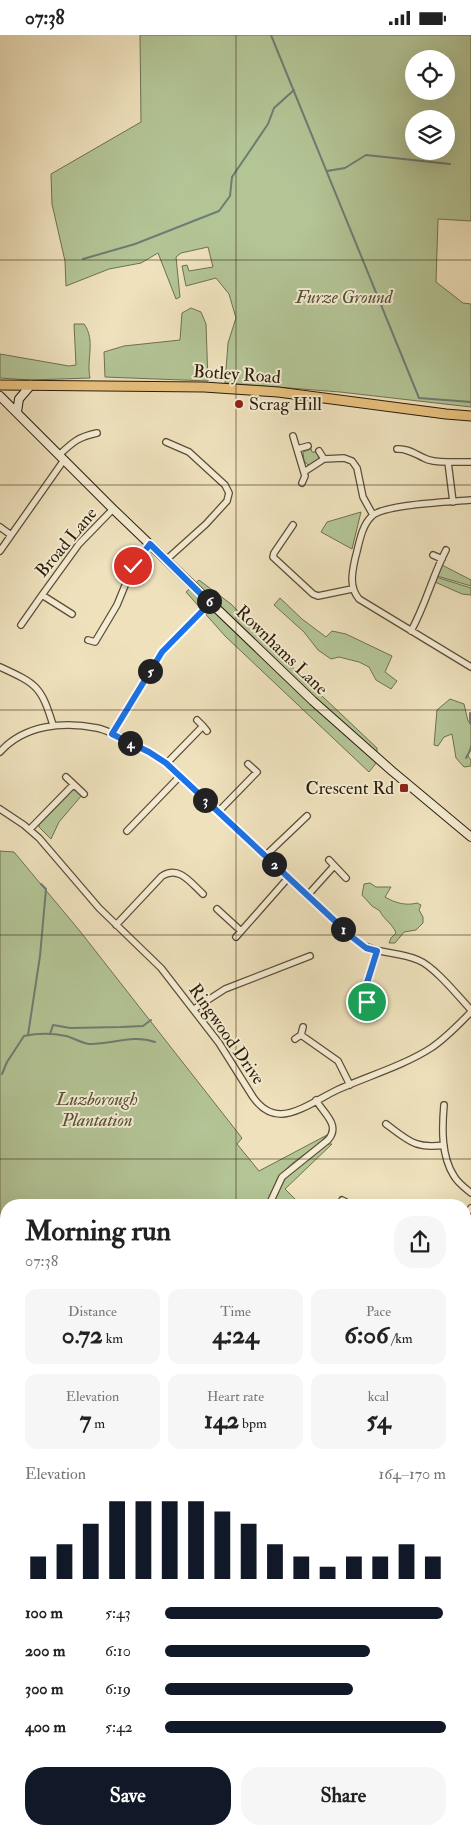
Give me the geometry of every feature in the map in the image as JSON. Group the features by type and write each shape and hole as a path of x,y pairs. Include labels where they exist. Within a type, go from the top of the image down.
{"main road":[{"name":"Botley Road","path":"0,385 210,387 278,392 446,414 471,415"}],"street":[{"path":"17,412 19,399 31,385"},
{"name":"Rownhams Lane","path":"0,396 113,509 313,701 392,771 471,837"},
{"path":"0,551 75,440 82,436 97,433"},
{"path":"293,436 305,476 302,483"},
{"path":"166,442 189,452 225,485 229,493 227,501 206,524 166,560"},
{"path":"297,449 308,446"},
{"path":"397,449 403,448 427,459 448,462 471,462"},
{"path":"319,451 324,459"},
{"path":"304,472 324,459 352,461 356,465 362,495 373,515"},
{"path":"448,462 453,502"},
{"path":"471,501 392,509 373,515 366,524 361,537 353,568 352,589 359,599 471,667"},
{"name":"Broad Lane","path":"21,625 79,544 113,509"},
{"path":"293,525 274,553 274,557 313,594 318,596 352,589"},
{"path":"0,527 11,535"},
{"path":"88,640 97,643 117,605 133,566 150,544"},
{"path":"411,631 422,611 431,580 446,550"},
{"path":"433,555 442,559"},
{"name":"Broad Lane","path":"42,595 72,614"},
{"path":"112,734 162,652 210,603"},
{"path":"0,664 25,678 39,689 45,700 53,725"},
{"path":"166,763 205,729 197,720"},
{"path":"0,752 18,737 42,727 53,725 98,728 149,752 166,763 356,941 366,948 409,957 424,963 471,1011"},
{"path":"218,812 259,774 248,764"},
{"path":"127,831 180,776"},
{"path":"66,777 84,794"},
{"path":"30,829 73,785"},
{"name":"Ringwood Drive","path":"0,809 30,829 99,908 161,968 229,1057 253,1097 264,1109 273,1113 284,1114 296,1111 410,1059 431,1048 444,1038 471,1011"},
{"path":"265,856 307,816"},
{"path":"329,860 346,878"},
{"path":"307,896 334,866"},
{"path":"116,925 166,873 179,873 203,894"},
{"path":"236,937 288,878"},
{"path":"191,893 196,887"},
{"path":"217,909 225,921 241,931"},
{"path":"375,1017 365,991 377,951"},
{"path":"194,1009 225,989 310,956"},
{"path":"295,1039 301,1035 303,1027"},
{"path":"301,1035 338,1061 350,1085"},
{"path":"272,1199 282,1177 328,1141 333,1133 331,1120 316,1101"},
{"path":"444,1105 442,1129 450,1168 453,1175 471,1193"},
{"path":"386,1124 414,1144 422,1146 444,1145"},
{"path":"397,1132 402,1126"}],"green space":[{"name":"Furze Ground","path":"140,35 471,35 471,221 438,219 436,282 463,303 471,304 471,407 340,392 225,383 228,343 236,318 229,294 216,278 186,286 182,266 187,265 189,271 213,267 208,247 181,253 176,257 180,297 176,299 158,253 141,263 109,269 66,286 65,261 52,204 51,174 141,122"},
{"path":"191,308 201,312 206,324 208,381 105,377 104,352 124,346 180,340 182,313"},
{"path":"74,324 84,324 88,330 90,378 30,380 0,378 0,354 69,366 76,365"},
{"path":"311,449 312,452 316,452 319,458 312,465 308,465 304,461 303,452"},
{"path":"361,512 352,549 321,532 327,522"},
{"path":"442,565 471,580 471,586 437,576"},
{"path":"436,577 471,588 471,595 462,594 435,582"},
{"path":"199,580 231,604 303,678 377,748 377,762 369,772 225,636 186,592"},
{"path":"280,598 302,619 326,637 332,631 346,634 392,656 385,672 397,681 391,689 376,680 369,667 359,662 339,657 331,659 318,650 304,632 274,605"},
{"path":"450,699 464,704 468,721 471,724 471,745 468,756 471,760 471,766 464,767 456,758 452,734 444,737 438,746 434,745 437,710"},
{"path":"73,790 82,795 59,822 51,839 39,825"},
{"name":"Luzborough Plantation","path":"0,851 14,852 79,930 242,1138 237,1144 259,1171 327,1135 288,1167 276,1181 280,1185 287,1177 328,1144 332,1144 285,1189 295,1199 0,1199"},
{"path":"370,883 376,887 391,887 385,897 393,901 421,905 419,910 423,917 423,923 416,930 404,932 395,943 389,943 396,933 395,930 380,911 372,906 362,895 364,884"}],"waterway":[{"path":"271,35 419,398 471,402"},
{"path":"83,259 135,244 219,211 230,196 232,177 268,124 274,108 294,90"},
{"path":"327,171 345,168 366,155 450,164"},
{"path":"470,713 471,724"},
{"path":"466,758 471,749"},
{"path":"28,1035 40,956 46,889 41,884"},
{"path":"50,1034 53,1025 70,1028 143,1026 151,1020"},
{"path":"2,1074 7,1062 24,1036 56,1034 89,1044 130,1039 155,1042"}],"place":[{"name":"Scrag Hill","path":"239,404"},
{"name":"Crescent Rd","path":"404,788"}],"route":[{"path":"133,566 150,544 210,603 162,652 112,734 149,752 166,763 327,915 360,944 377,951 365,991 367,1002"}]}
